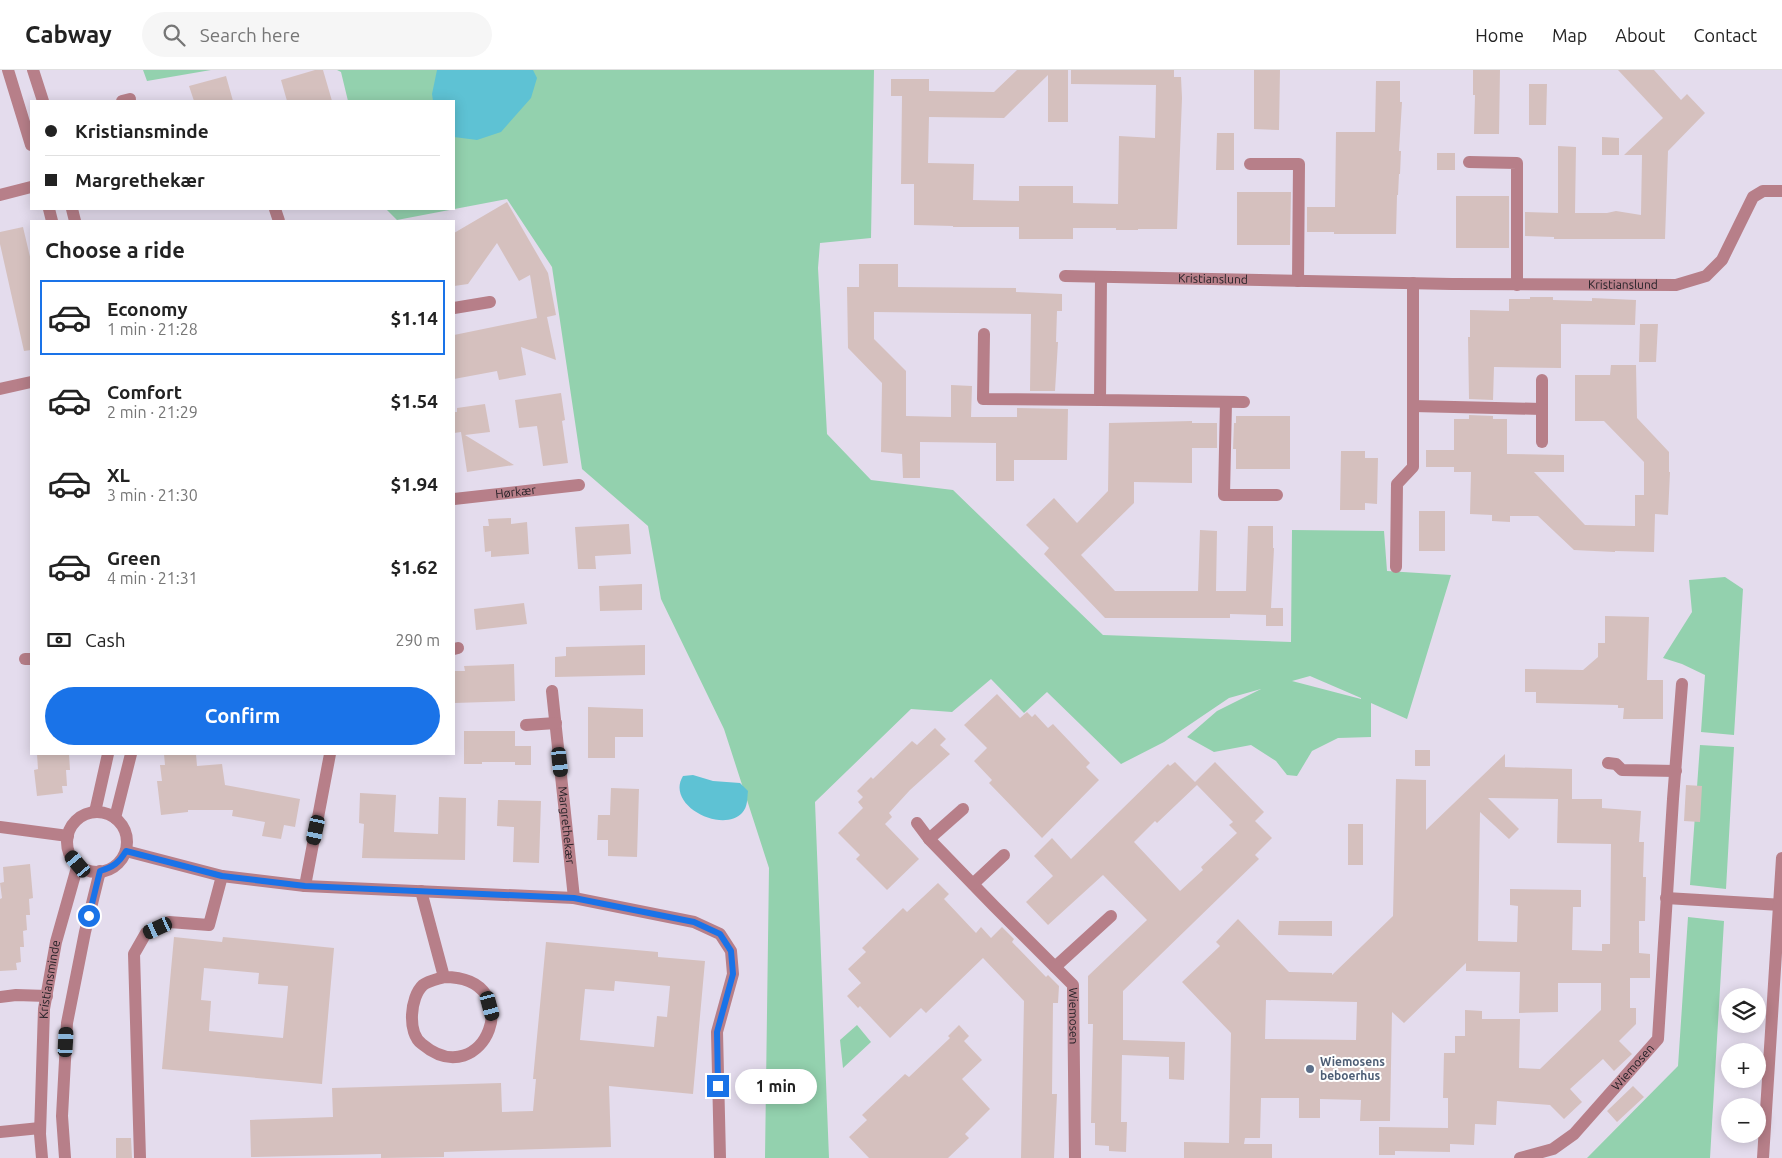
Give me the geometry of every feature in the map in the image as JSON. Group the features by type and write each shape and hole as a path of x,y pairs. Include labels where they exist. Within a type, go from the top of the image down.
{"street":[{"path":"8,70 30,142"},
{"path":"32,70 43,100"},
{"path":"1469,162 1517,163 1517,284"},
{"path":"1250,164 1299,164 1298,281"},
{"path":"0,194 30,186"},
{"name":"Kristianslund","path":"1065,276 1413,283 1676,285 1706,276 1722,260 1753,197 1763,191 1782,192"},
{"path":"1100,400 1101,277"},
{"path":"1396,567 1397,484 1413,467 1413,283"},
{"path":"455,308 490,302"},
{"path":"984,334 983,399 1244,402"},
{"path":"1542,380 1542,442"},
{"path":"0,389 30,382"},
{"path":"1226,402 1224,495 1277,495"},
{"path":"1413,406 1542,409"},
{"name":"Hørkær","path":"455,499 580,485"},
{"name":"Wiemosen","path":"1520,1158 1553,1149 1574,1134 1658,1039 1666,898 1682,684"},
{"name":"Margrethekær","path":"552,691 574,898"},
{"path":"526,725 556,723"},
{"path":"95,812 108,755"},
{"path":"116,818 131,755"},
{"path":"305,886 330,755"},
{"path":"1608,764 1616,764 1622,770 1676,771"},
{"path":"929,839 963,809"},
{"path":"95,812 106,813 116,818 123,826 127,840 126,851 119,862 112,868 100,871 88,870 78,864 71,857 68,848 68,836 73,823 84,814 95,812"},
{"name":"Wiemosen","path":"917,823 929,839 1073,985 1075,1158"},
{"path":"0,827 68,836"},
{"path":"126,851 222,876 305,886 574,898 694,922 720,934 731,951 733,974 717,1032 720,1158"},
{"path":"973,884 1004,855"},
{"path":"1764,1158 1781,904 1782,858"},
{"name":"Kristiansminde","path":"42,1158 40,1128 44,1009 56,942 78,864"},
{"name":"Kristiansminde","path":"65,1158 62,1116 67,1024 85,932 100,871"},
{"path":"140,1158 134,954 146,933 169,922 209,925 222,876"},
{"path":"421,891 444,977"},
{"path":"1666,898 1781,904"},
{"path":"1055,967 1111,916"},
{"path":"444,977 459,977 472,982 487,995 493,1016 488,1034 476,1050 455,1057 435,1055 419,1042 412,1025 413,1000 423,984 444,977"},
{"path":"0,997 16,995 46,996"},
{"path":"0,1132 40,1128"}],"green space":[{"path":"143,70 211,70 147,81"},
{"path":"337,70 874,70 871,238 820,243 818,268 827,434 871,480 953,490 1103,635 1291,642 1292,530 1384,531 1387,571 1451,575 1407,719 1371,703 1371,737 1338,738 1312,751 1297,776 1287,775 1276,761 1251,745 1214,752 1187,737 1217,711 1261,689 1229,698 1164,742 1121,764 1047,692 1024,713 991,679 952,712 911,709 815,802 829,1158 765,1158 769,868 724,729 661,599 648,526 582,469 552,267 507,199 455,209 455,100 348,100 341,72","holes":["1310,676 1361,699 1292,681"]},
{"path":"387,210 449,210 397,220"},
{"path":"1725,577 1743,589 1734,735 1701,732 1705,675 1682,664 1663,658 1692,612 1689,580"},
{"path":"1700,745 1734,747 1726,889 1690,885"},
{"path":"1688,917 1724,921 1710,1158 1587,1158 1678,1066"},
{"path":"857,1025 871,1042 843,1068 840,1040"}],"water":[{"path":"437,70 533,70 537,78 531,98 501,132 477,140 455,137 455,100 433,100 432,94"},
{"path":"693,775 713,781 740,783 748,791 744,811 733,819 722,820 710,818 688,806 682,797 680,787 683,776"}],"building":[{"path":"315,70 323,70 332,100 287,100 281,80"},
{"path":"1017,70 1068,70 1068,122 1048,122 1048,75 1004,118 929,117 928,163 974,164 973,200 1019,201 1019,186 1073,186 1073,203 1118,204 1119,136 1155,138 1156,85 1071,84 1071,70 1174,70 1174,77 1181,77 1182,98 1177,229 1116,230 1116,228 1073,228 1073,239 1019,239 1019,227 914,225 914,184 901,184 902,96 891,96 891,79 929,79 929,91 994,92"},
{"path":"1254,70 1280,70 1279,130 1254,129"},
{"path":"1473,70 1500,70 1499,134 1474,134 1475,95 1473,95"},
{"path":"1618,70 1654,70 1681,100 1687,94 1705,113 1668,151 1665,239 1554,239 1554,237 1525,236 1525,212 1558,213 1558,146 1576,147 1575,213 1607,213 1616,211 1641,215 1642,155 1624,155 1663,118"},
{"path":"226,76 233,100 194,100 189,86"},
{"path":"1376,81 1400,81 1400,102 1402,102 1399,151 1401,151 1396,234 1307,232 1307,207 1335,207 1336,132 1375,132"},
{"path":"1529,84 1547,84 1546,125 1529,125"},
{"path":"1217,133 1234,133 1234,170 1216,170"},
{"path":"1602,137 1619,138 1619,155 1602,155"},
{"path":"1437,153 1455,153 1455,170 1437,170"},
{"path":"1237,192 1291,192 1290,245 1237,245"},
{"path":"1456,196 1509,196 1509,248 1456,248"},
{"path":"507,202 548,273 556,315 547,317 556,360 521,347 526,375 499,380 497,371 455,379 455,335 537,318 530,275 519,281 497,243 468,284 455,286 455,232"},
{"path":"23,227 30,257 30,350 24,351 0,244 0,232"},
{"path":"859,264 898,264 898,287 1016,288 1016,292 1062,294 1062,311 1057,311 1056,342 1058,342 1055,391 1030,391 1031,314 874,312 874,339 906,371 906,416 951,417 951,385 972,386 971,417 1017,417 1017,408 1068,409 1067,460 1014,460 1014,481 996,481 996,443 920,442 920,478 903,478 902,454 881,452 882,383 848,348 847,287 859,287"},
{"path":"1530,297 1553,297 1553,300 1592,301 1592,298 1636,300 1635,325 1561,324 1561,368 1494,367 1493,400 1469,399 1468,337 1470,337 1470,310 1509,311 1509,299 1530,299"},
{"path":"1640,324 1658,324 1656,362 1639,362"},
{"path":"1611,365 1636,365 1637,418 1669,452 1668,515 1655,514 1654,552 1574,550 1538,516 1510,516 1510,522 1492,521 1492,515 1470,514 1471,472 1454,472 1454,467 1426,467 1426,450 1454,450 1454,419 1469,419 1469,415 1493,416 1493,419 1507,419 1507,454 1564,455 1564,472 1534,472 1585,525 1635,526 1635,495 1644,495 1644,462 1604,421 1575,421 1575,375 1610,375"},
{"path":"561,393 565,420 562,421 568,463 543,466 537,426 519,428 515,400"},
{"path":"485,404 490,432 465,435 514,465 467,472 461,432 455,433 455,412 457,412 457,408"},
{"path":"1236,416 1290,416 1290,469 1236,469 1236,449 1233,449"},
{"path":"1192,421 1192,423 1217,423 1217,448 1192,448 1192,483 1134,482 1134,503 1081,555 1115,591 1198,591 1200,530 1217,531 1216,591 1246,591 1248,526 1273,526 1274,548 1271,608 1283,608 1283,626 1266,626 1266,615 1230,614 1230,618 1105,618 1044,554 1049,548 1026,525 1054,498 1077,523 1108,491 1109,423"},
{"path":"1341,451 1365,451 1365,458 1378,458 1377,504 1365,503 1365,510 1340,510"},
{"path":"1419,511 1445,511 1445,551 1419,551"},
{"path":"511,518 511,524 527,522 529,554 491,557 491,551 485,552 483,526 489,526 488,519"},
{"path":"629,524 631,554 595,556 596,569 578,569 575,527"},
{"path":"642,584 642,610 600,611 599,586"},
{"path":"524,603 527,624 476,630 474,609"},
{"path":"1605,616 1649,617 1647,680 1663,680 1663,719 1623,719 1624,708 1618,708 1618,705 1536,703 1536,692 1525,692 1525,669 1583,670 1598,657 1598,643 1605,643"},
{"path":"645,645 645,675 555,677 555,657 566,656 566,647"},
{"path":"514,664 515,701 455,703 455,671 465,671 464,666"},
{"path":"997,694 1020,718 1027,712 1032,717 1035,714 1048,728 1053,724 1090,763 1086,767 1099,780 1042,838 989,783 992,780 974,761 987,748 964,725"},
{"path":"588,707 643,709 643,737 615,737 615,758 588,758"},
{"path":"935,728 946,739 940,745 950,754 910,790 889,813 892,817 885,824 919,859 887,890 856,859 860,855 838,833 863,808 858,802 863,797 857,791 871,777 873,779 912,741 917,745"},
{"path":"464,731 515,731 515,746 531,746 531,765 515,765 515,762 464,764"},
{"path":"1415,750 1430,750 1430,766 1415,766"},
{"path":"1505,754 1505,767 1572,769 1572,799 1602,799 1602,808 1641,811 1639,842 1644,842 1643,877 1646,877 1645,921 1639,921 1639,953 1650,954 1650,978 1630,978 1630,1008 1636,1008 1636,1024 1619,1041 1632,1054 1614,1071 1603,1059 1570,1089 1582,1102 1564,1119 1550,1105 1497,1101 1496,1125 1475,1124 1474,1145 1450,1144 1450,1152 1395,1151 1395,1155 1379,1155 1379,1127 1448,1128 1448,1098 1443,1098 1444,1053 1455,1053 1455,1036 1465,1036 1465,1010 1482,1011 1482,1019 1520,1019 1519,1068 1540,1069 1601,1010 1601,983 1558,983 1558,1012 1519,1013 1520,972 1466,971 1466,963 1404,1023 1392,1012 1390,1121 1360,1121 1361,1100 1320,1099 1320,1118 1299,1118 1299,1098 1261,1098 1260,1138 1245,1138 1244,1144 1272,1144 1272,1158 1184,1158 1184,1142 1229,1143 1231,1033 1182,982 1220,946 1216,942 1238,919 1289,972 1332,973 1332,975 1393,916 1396,779 1426,780 1426,830","holes":["1488,798 1558,799 1557,843 1611,844 1610,944 1602,944 1602,951 1572,950 1573,907 1581,907 1581,890 1510,889 1510,905 1518,906 1517,942 1478,941 1480,812 1509,839 1519,829","1266,1000 1357,1002 1356,1040 1265,1039"]},
{"path":"37,755 69,755 70,770 66,770 67,786 62,786 63,793 37,796 34,770 38,769"},
{"path":"164,755 196,755 197,766 222,764 225,785 300,799 295,827 284,825 281,839 262,836 265,822 232,816 233,810 188,810 188,812 161,815 157,781 162,781 160,765 165,765"},
{"path":"1175,762 1195,782 1215,762 1264,812 1255,821 1272,838 1255,855 1259,859 1123,991 1123,1040 1185,1042 1184,1080 1169,1079 1169,1057 1122,1055 1121,1122 1127,1122 1126,1152 1109,1151 1109,1146 1095,1145 1095,1123 1091,1123 1093,1024 1088,1024 1088,976 1147,920 1103,875 1048,925 1026,902 1053,876 1034,856 1052,838 1071,859 1168,764 1170,766","holes":["1197,785 1233,822 1229,825 1237,833 1201,867 1203,870 1180,891 1134,842"]},
{"path":"1686,785 1702,786 1700,822 1684,821"},
{"path":"611,788 639,789 637,857 608,856 608,840 597,840 598,815 610,815"},
{"path":"360,793 396,795 394,832 438,834 439,797 466,798 465,860 362,858 364,824 359,823"},
{"path":"498,800 541,801 539,863 513,862 514,827 497,826"},
{"path":"1348,824 1363,824 1363,865 1348,865"},
{"path":"30,864 33,898 29,899 30,915 26,915 27,930 23,931 24,947 20,947 21,962 16,963 17,970 0,971 0,899 2,898 0,883 4,882 3,867"},
{"path":"938,883 949,894 944,899 976,933 981,927 991,938 1002,927 1014,939 1012,942 1046,977 1048,975 1059,986 1058,1003 1053,1003 1052,1094 1057,1094 1054,1158 1021,1158 1024,1001 983,958 926,1013 921,1008 890,1038 860,1006 858,1008 847,996 861,983 848,969 866,952 862,948 903,908 907,912"},
{"path":"1279,921 1332,921 1332,936 1278,935"},
{"path":"174,937 222,942 223,937 334,948 322,1084 162,1069","holes":["204,968 259,973 258,984 288,986 283,1038 209,1031 211,1001 201,1000"]},
{"path":"546,942 658,952 658,957 705,961 693,1094 609,1086 611,1147 444,1152 444,1157 381,1158 381,1154 251,1157 250,1120 333,1117 332,1088 501,1083 502,1112 533,1111 536,1079 533,1079","holes":["615,981 670,986 667,1017 657,1016 654,1047 580,1040 585,989 614,991"]},
{"path":"959,1025 969,1036 964,1041 982,1060 962,1079 990,1109 965,1134 969,1138 948,1158 869,1158 849,1137 867,1120 862,1115 905,1074 909,1077 950,1038 948,1036"},
{"path":"1633,1086 1644,1097 1617,1122 1607,1111"},
{"path":"116,1138 131,1138 132,1158 116,1158"}],"place":[{"name":"Wiemosens beboerhus","path":"1310,1069"}],"route":[{"path":"89,916 100,871 112,868 119,862 126,851 222,876 305,886 574,898 694,922 720,934 731,951 733,974 717,1032 718,1086"}]}
